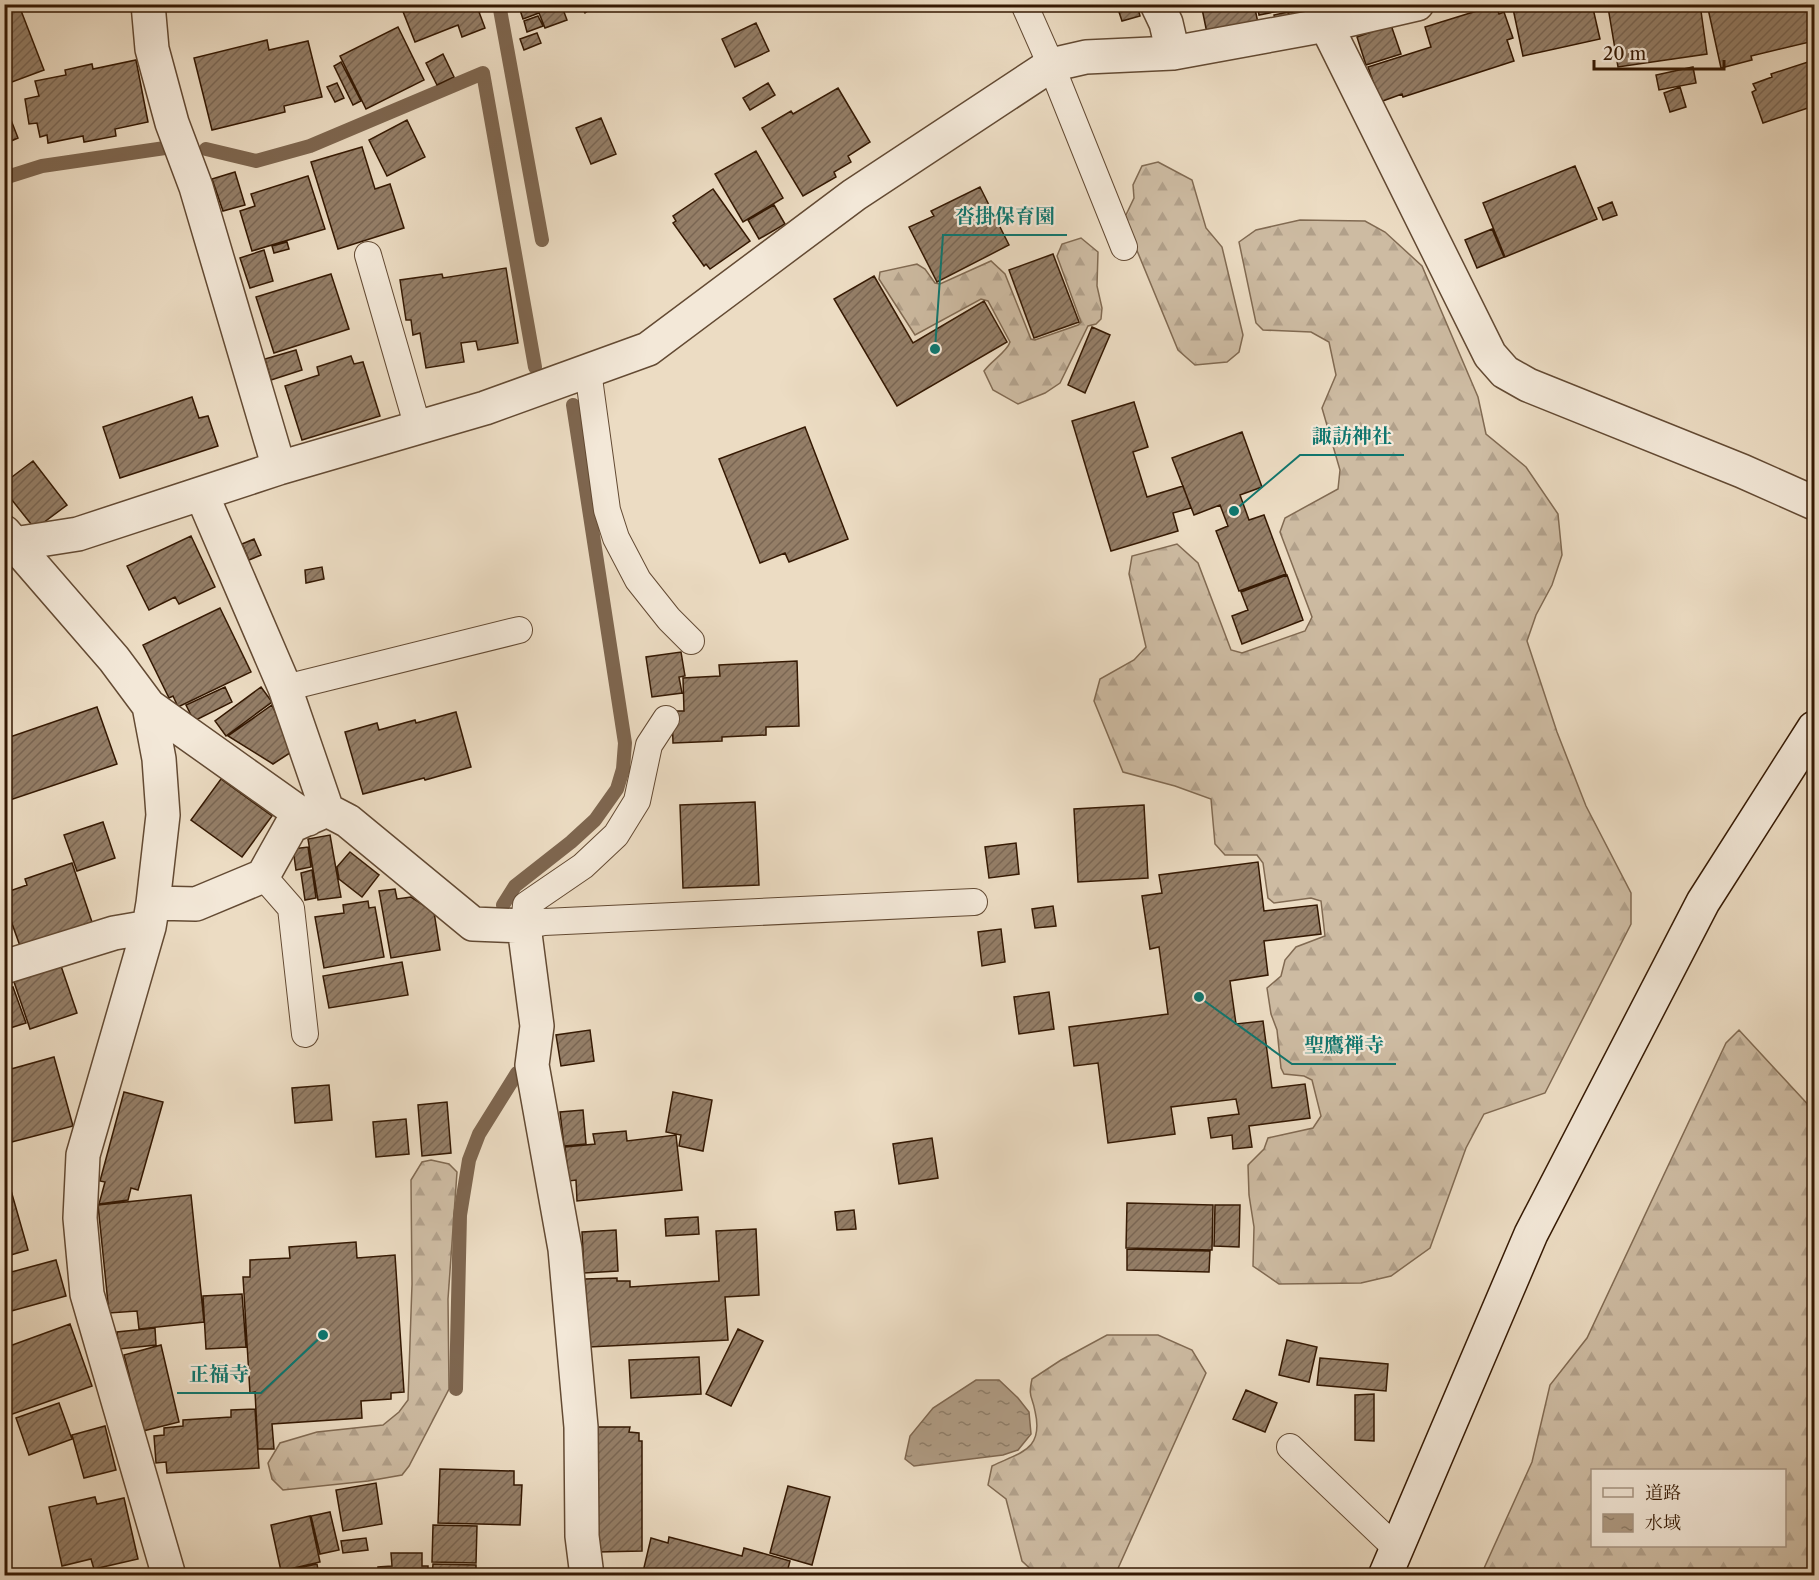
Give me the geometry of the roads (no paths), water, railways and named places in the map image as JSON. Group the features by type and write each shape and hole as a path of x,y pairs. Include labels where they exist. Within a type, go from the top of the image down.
{"street":[{"path":"148,4 152,49 172,123 196,187 279,468"},
{"path":"1157,4 1166,22 1173,53"},
{"path":"8,541 78,534 279,468 485,408 648,349 854,195 1051,65 1086,57 1173,53 1326,25 1417,4"},
{"path":"1326,25 1490,355 1504,372 1528,385 1742,471 1815,503"},
{"path":"202,495 285,688 317,815"},
{"path":"8,541 114,659 149,706 317,815 348,821 473,924 524,926 537,1026 532,1065 565,1249 582,1427 582,1536 587,1575"},
{"path":"149,706 159,759 163,815 151,915 83,1155 80,1218 87,1294 169,1575"},
{"path":"1391,1562 1531,1234 1703,902 1815,728"},
{"path":"4,967 114,933 151,915 196,904 263,876 291,826 317,815"}],"lane":[{"path":"1024,4 1124,247"},
{"path":"368,255 418,428"},
{"path":"588,371 607,510 616,538 638,580 669,619 691,641"},
{"path":"285,688 519,630"},
{"path":"666,720 649,745 637,801 616,836 583,866 526,905 524,926 544,922 974,902"},
{"path":"263,876 291,908 305,1034"},
{"path":"1290,1447 1391,1562"}],"water":[{"path":"976,1380 999,1380 1029,1412 1031,1434 1018,1450 1003,1455 914,1466 905,1459 910,1436 933,1408"}],"waterway":[{"path":"499,4 542,240"},
{"path":"206,149 256,161 310,146 483,73 535,367"},
{"path":"4,178 42,166 165,148"},
{"path":"503,905 515,886 595,820 617,789 623,769 625,743 573,405"},
{"path":"456,1389 460,1215 469,1160 479,1134 517,1073"}],"place":[{"name":"沓掛保育園","path":"935,349"},
{"name":"諏訪神社","path":"1234,511"},
{"name":"聖鷹禅寺","path":"1199,997"},
{"name":"正福寺","path":"323,1335"}]}
